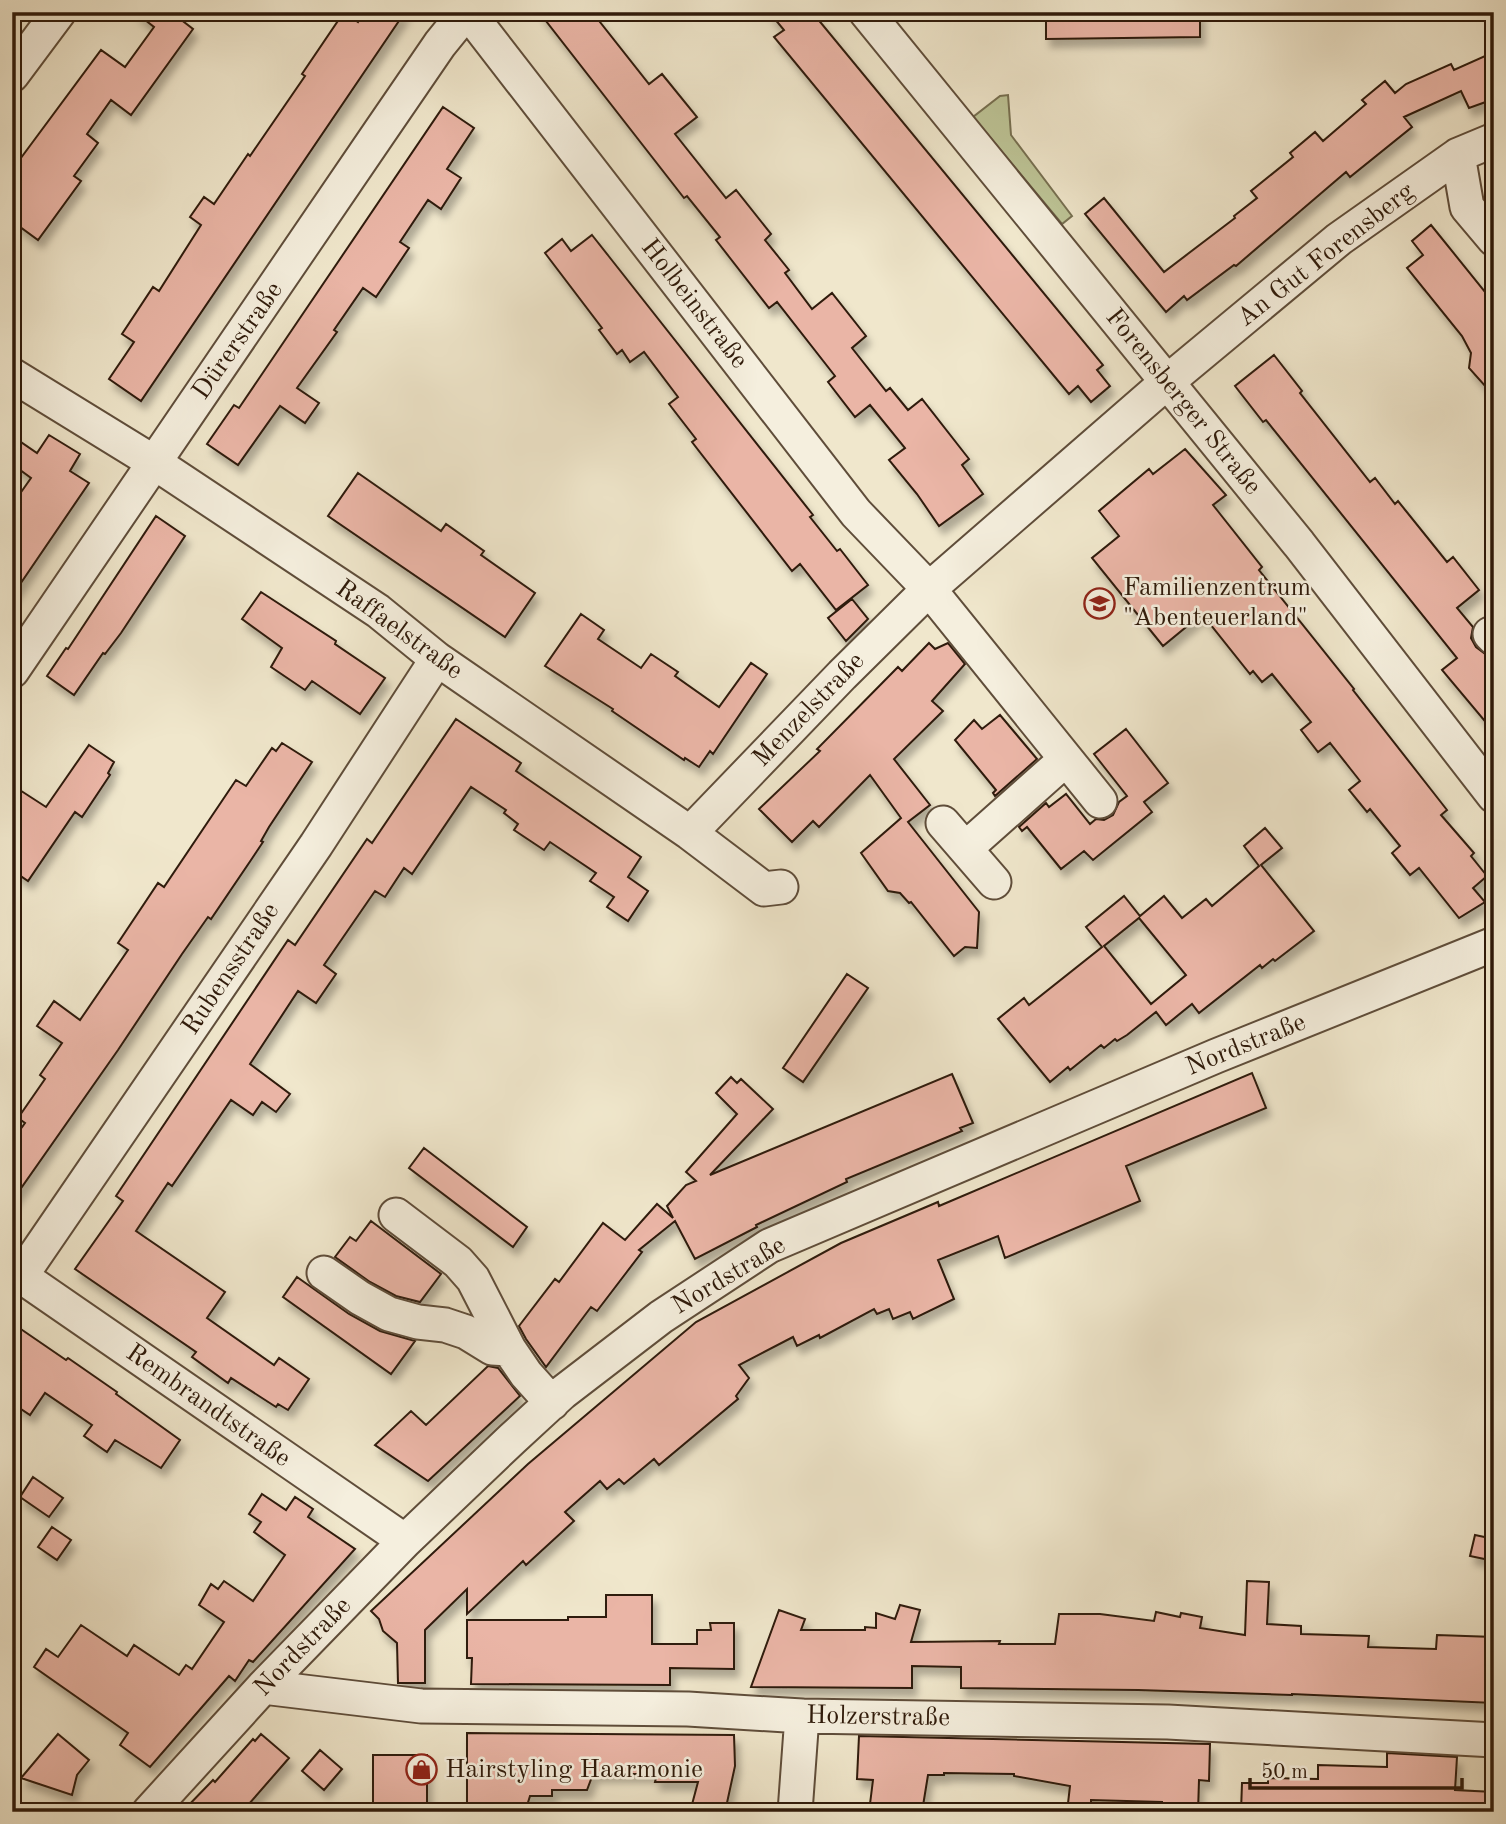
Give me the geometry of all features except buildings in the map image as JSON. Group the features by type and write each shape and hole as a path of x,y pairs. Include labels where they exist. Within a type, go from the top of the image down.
{"street":[{"path":"12,75 59,12"},
{"name":"Dürerstraße","path":"12,671 379,132 440,44 467,12"},
{"name":"Holbeinstraße","path":"467,12 856,513 929,589"},
{"name":"Forensberger Straße","path":"866,12 1306,553 1494,796"},
{"name":"An Gut Forensberg","path":"1167,382 1339,239 1458,155 1494,140"},
{"path":"1458,155 1467,207 1494,239"},
{"name":"Raffaelstraße","path":"12,375 155,463 378,611 437,659 690,833 764,889 780,887"},
{"name":"Menzelstraße","path":"690,833 842,674 929,589 1167,382"},
{"path":"929,589 1100,801"},
{"name":"Rubensstraße","path":"17,1273 316,845 437,659"},
{"path":"966,848 1065,760"},
{"path":"943,823 994,882"},
{"name":"Nordstraße","path":"149,1812 263,1687 405,1541 552,1403 661,1317 769,1246 1216,1056 1494,944"},
{"path":"397,1215 457,1262 473,1279 509,1349 526,1374 552,1403"},
{"name":"Rembrandtstraße","path":"17,1273 405,1541"},
{"path":"324,1273 389,1314 418,1322 445,1325 466,1332 492,1348 509,1349"},
{"name":"Holzerstraße","path":"263,1687 421,1706 688,1709 802,1716 1168,1722 1494,1741"},
{"path":"795,1812 802,1716"}],"green space":[{"path":"1008,95 1011,135 1072,216 1062,224 973,117 1000,96"}],"place":[{"name":"Familienzentrum \"Abenteuerland\"","path":"1100,603"},
{"name":"Hairstyling Haarmonie","path":"422,1770"}]}
